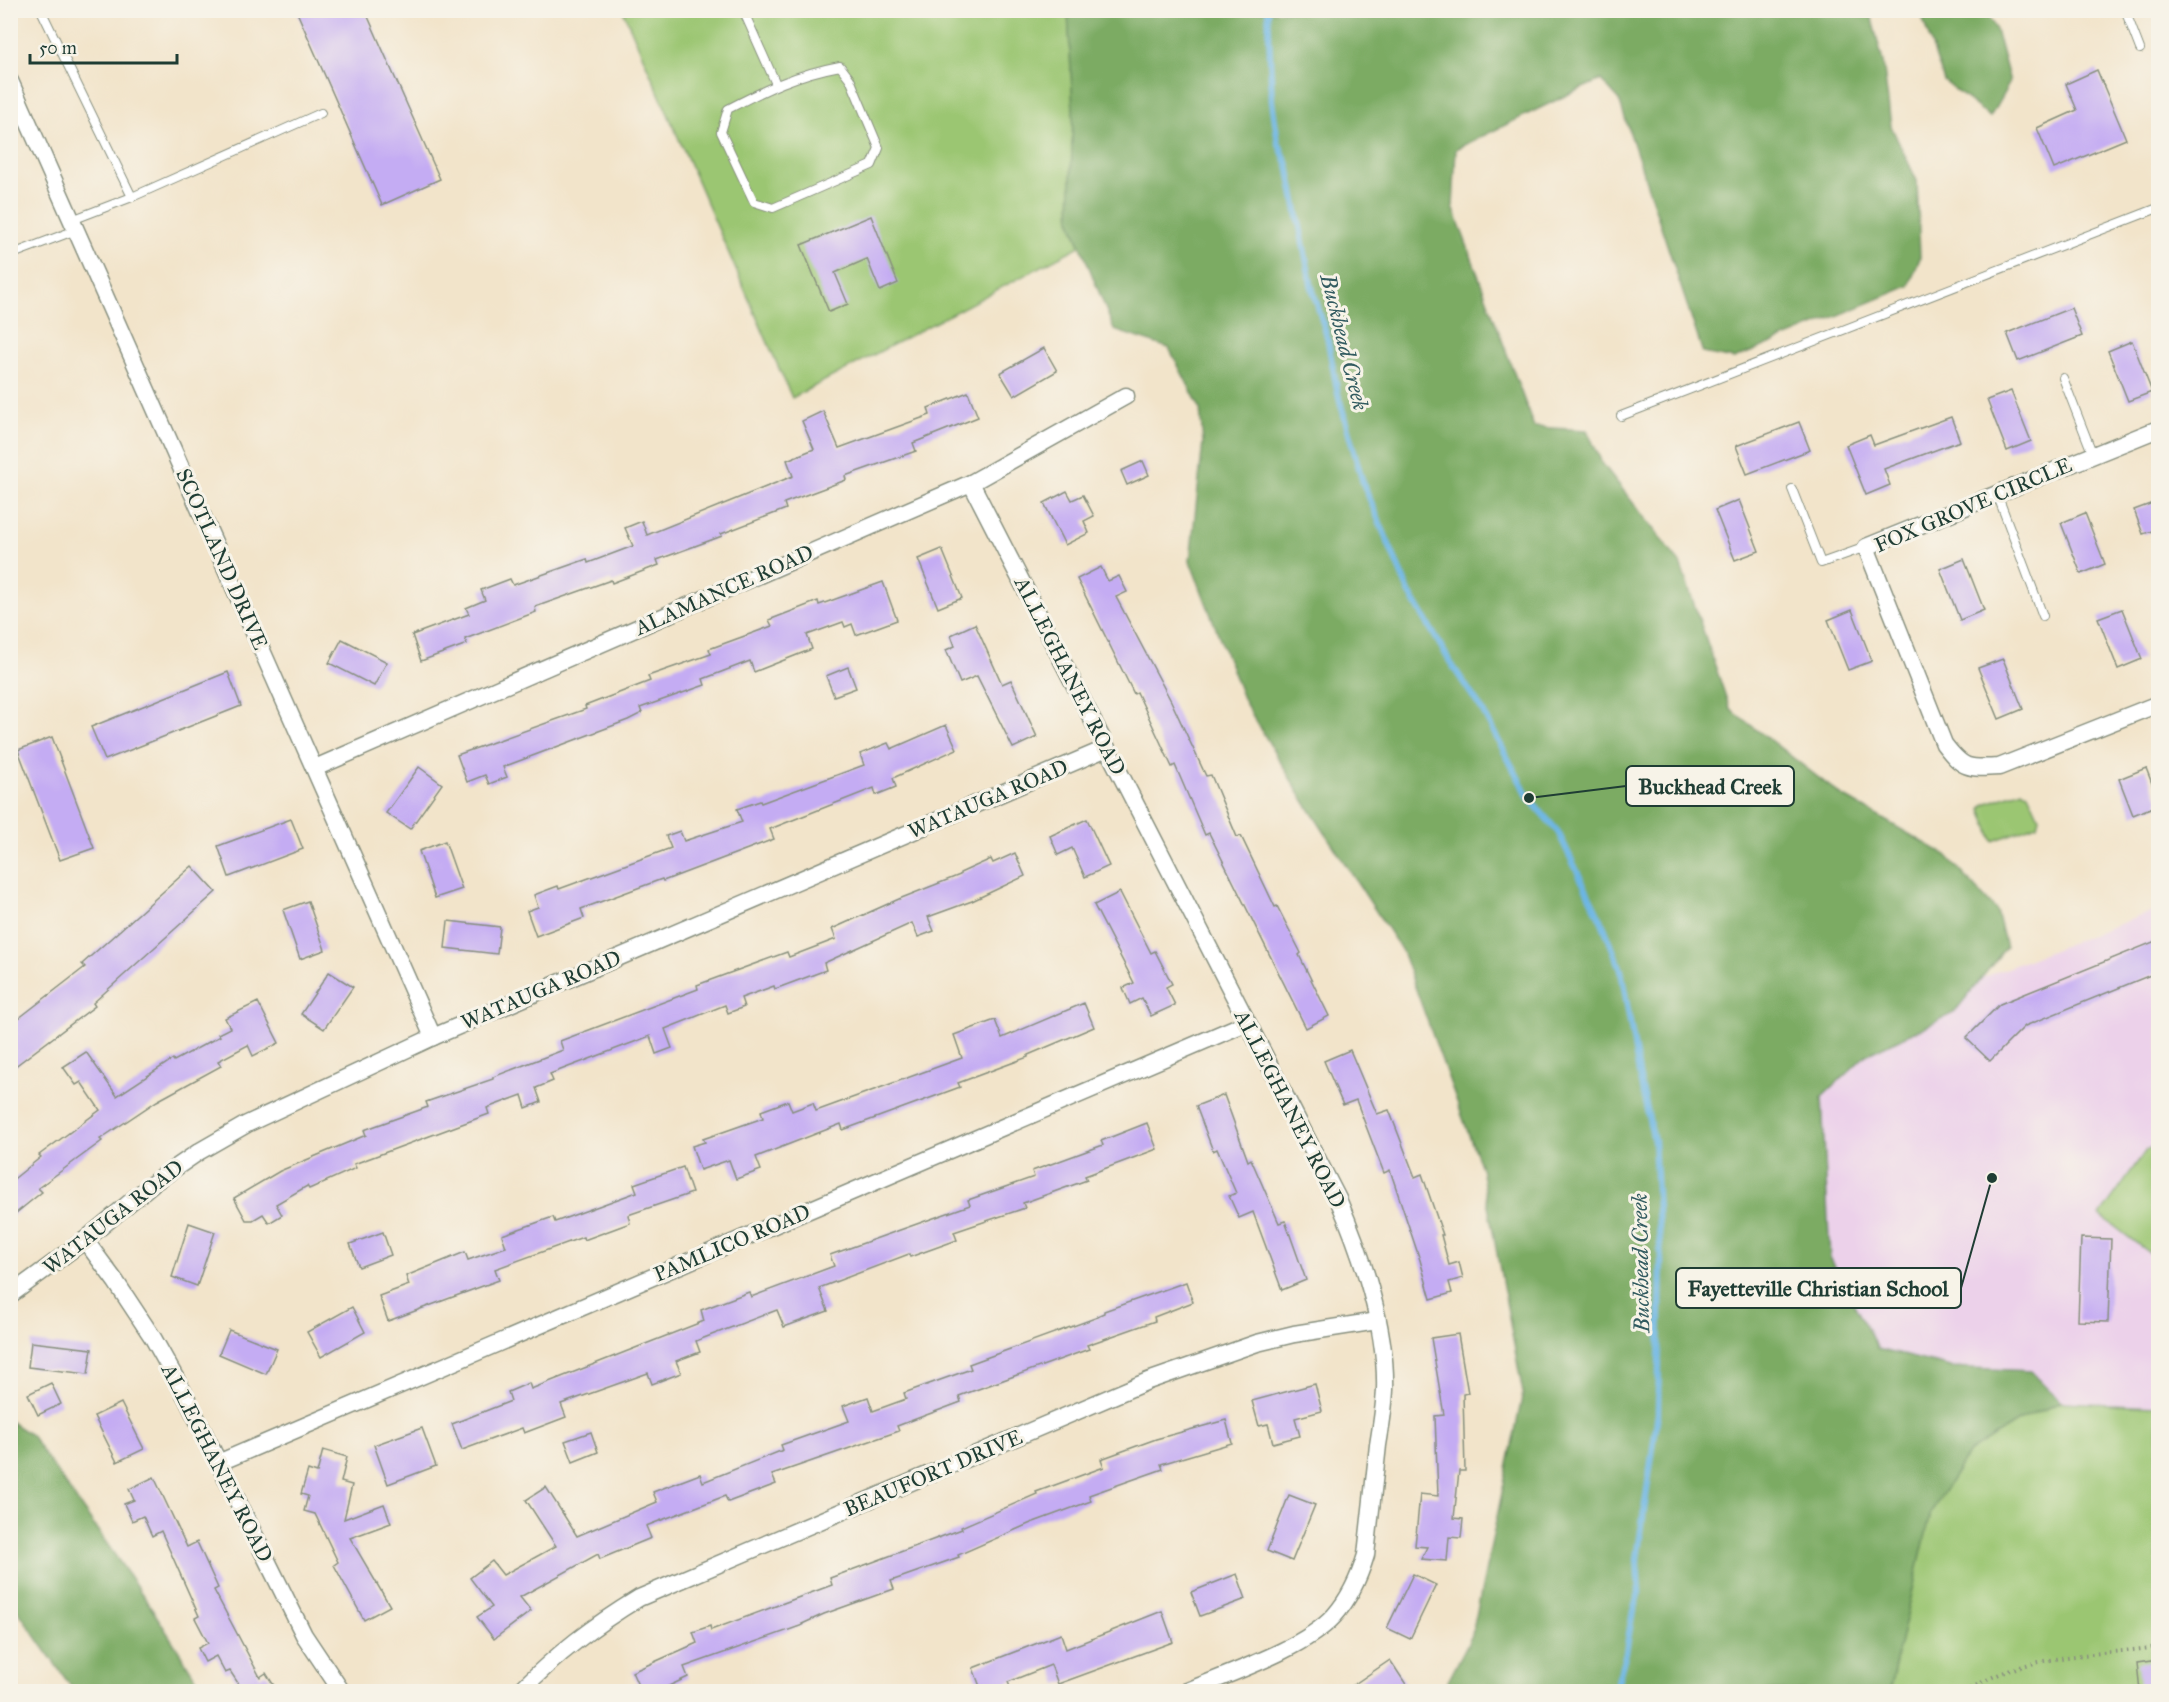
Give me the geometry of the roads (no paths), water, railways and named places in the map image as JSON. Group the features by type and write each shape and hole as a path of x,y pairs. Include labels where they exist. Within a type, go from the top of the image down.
{"street":[{"name":"SCOTLAND DRIVE","path":"10,81 433,1037"},
{"name":"ALAMANCE ROAD","path":"315,768 971,483 1126,396"},
{"name":"FOX GROVE CIRCLE","path":"2158,429 1866,547 1944,744 1957,761 1974,769 1999,767 2158,704"},
{"name":"ALLEGHANEY ROAD","path":"971,483 1338,1199 1367,1279 1383,1353 1385,1389 1366,1555 1349,1596 1332,1617 1311,1634 1288,1648 1185,1692"},
{"name":"WATAUGA ROAD","path":"10,1295 84,1240 152,1184 200,1151 247,1124 433,1037 1107,748"},
{"name":"PAMLICO ROAD","path":"218,1463 1246,1023"},
{"name":"ALLEGHANEY ROAD","path":"84,1240 116,1282 153,1338 186,1396 304,1635 342,1692"},
{"name":"BEAUFORT DRIVE","path":"519,1692 565,1648 609,1616 639,1598 1148,1381 1257,1343 1294,1334 1377,1321"}],"lane":[{"path":"41,10 132,197"},
{"path":"2125,10 2140,49"},
{"path":"743,11 776,84"},
{"path":"840,66 850,79 879,148 872,165 773,208 754,202 721,132 728,109 776,84 820,69 840,66"},
{"path":"10,255 132,197 321,113"},
{"path":"1621,417 2158,208"},
{"path":"2063,378 2093,455"},
{"path":"1792,489 1821,564 1866,547"},
{"path":"1997,494 2043,616"}],"waterway":[{"name":"Buckhead Creek","path":"1268,10 1272,101 1278,142 1288,165 1311,284 1327,337 1338,394 1363,483 1409,592 1452,665 1482,710 1529,798 1558,832 1602,922 1621,970 1640,1079 1654,1141 1661,1261 1658,1413 1637,1559 1639,1593 1633,1610 1626,1652 1615,1692"}],"place":[{"name":"Buckhead Creek","path":"1529,798"},
{"name":"Fayetteville Christian School","path":"1992,1178"}]}
